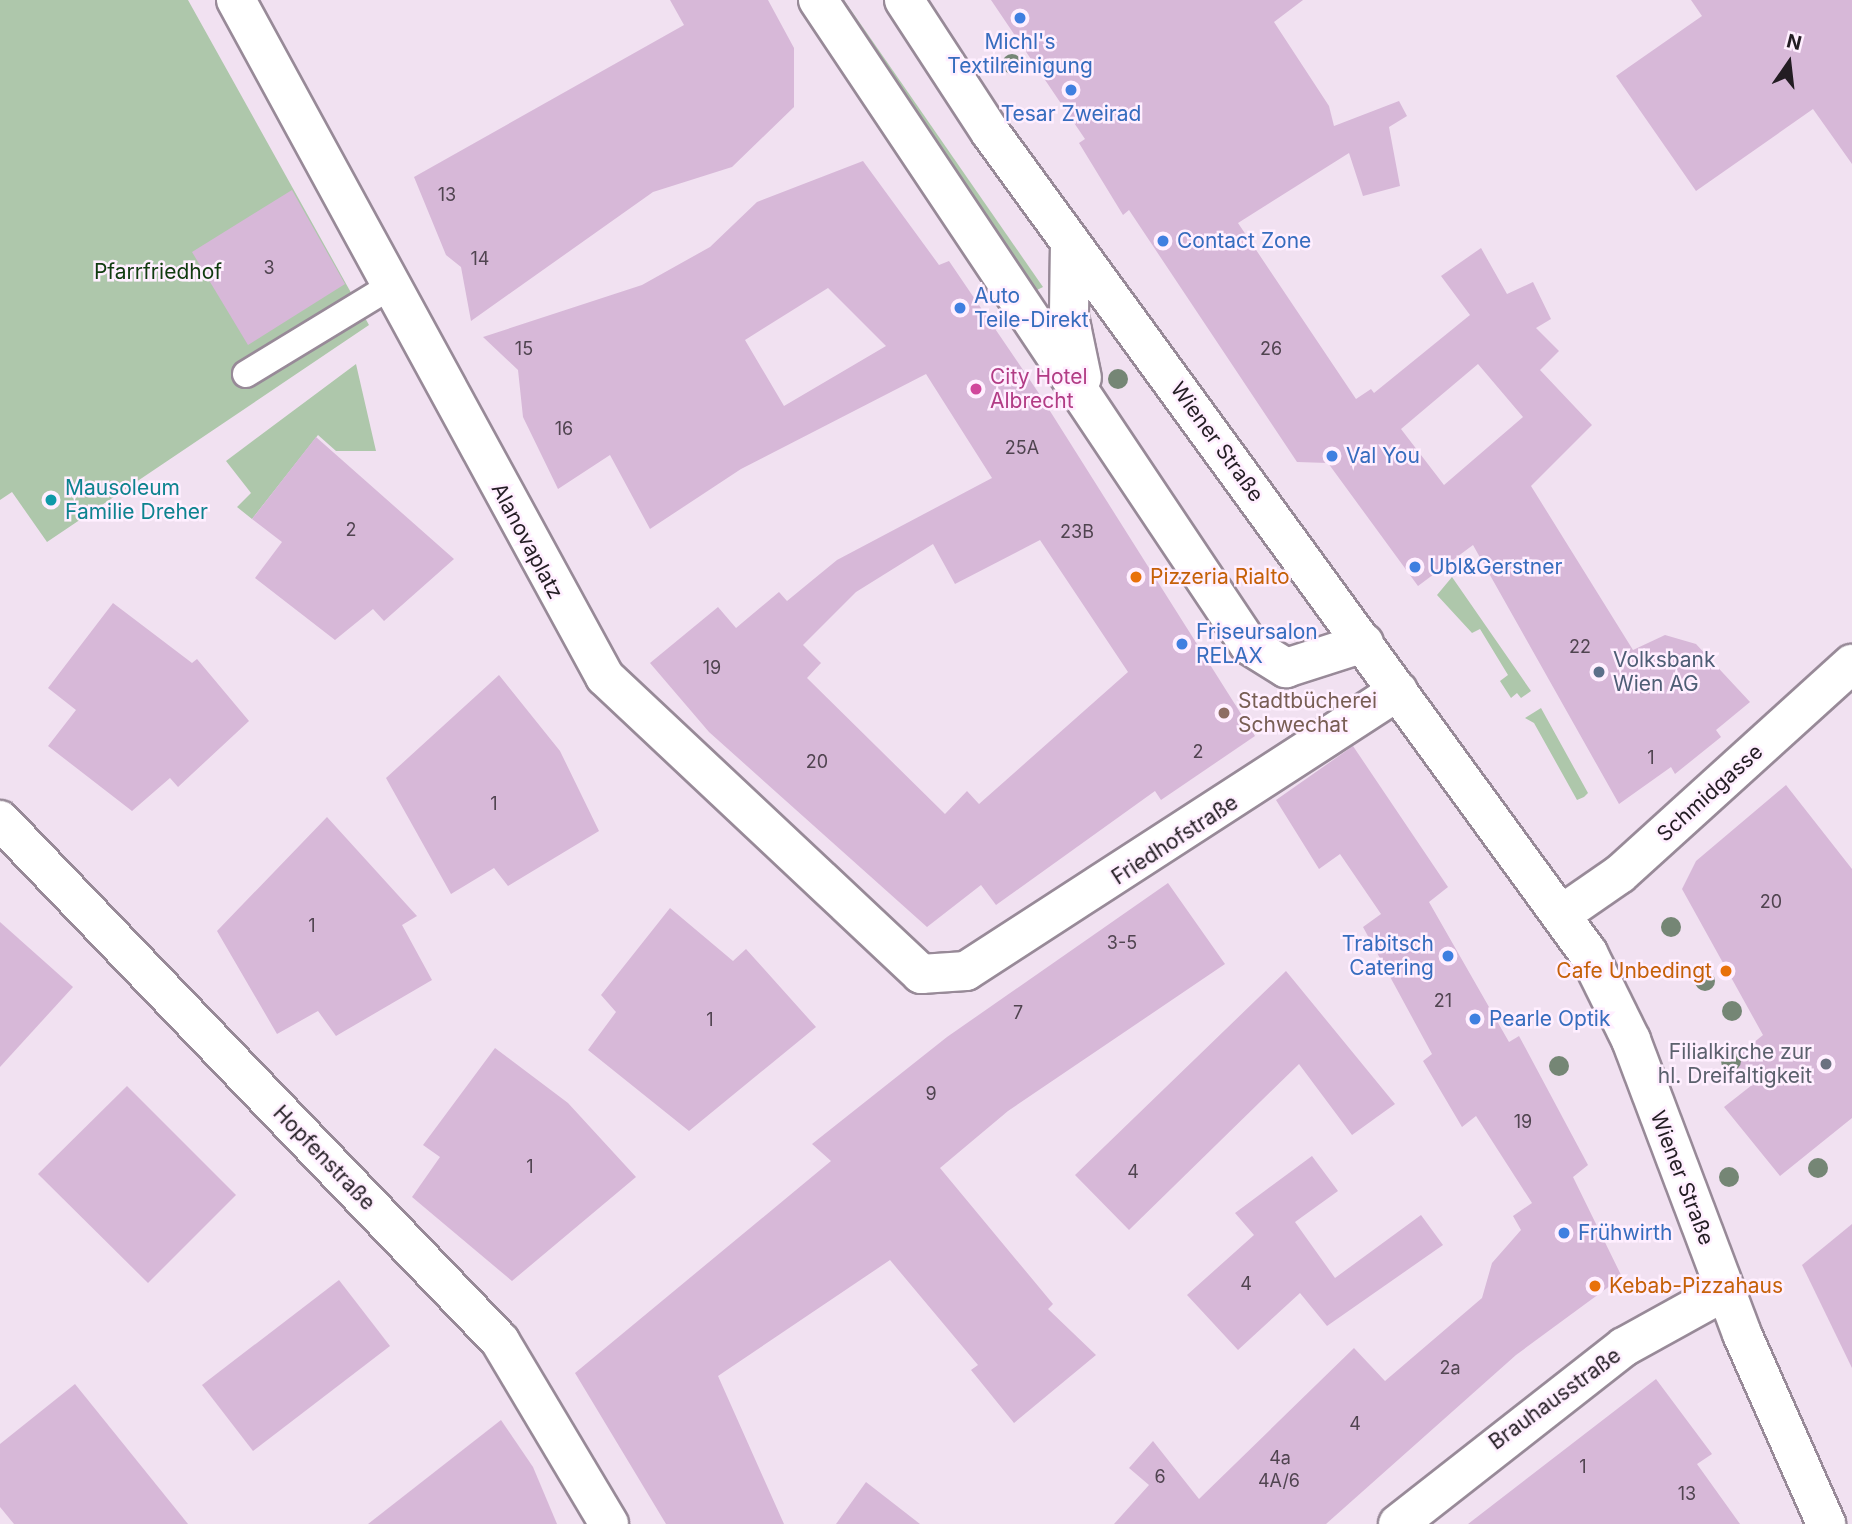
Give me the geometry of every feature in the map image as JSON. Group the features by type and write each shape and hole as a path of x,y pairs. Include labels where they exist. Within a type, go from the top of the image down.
{"street":[{"name":"Alanovaplatz","path":"236,0 394,284 529,546 605,677 921,974 945,977"},
{"path":"818,0 941,191 1087,395 1220,606 1260,656 1286,668 1364,643"},
{"name":"Wiener Straße","path":"904,0 1070,242 1562,914 1631,1040 1725,1291 1826,1524"},
{"path":"1070,242 1069,316 1087,395"},
{"name":"Schmidgasse","path":"1562,914 1620,874 1852,664"},
{"name":"Friedhofstraße","path":"945,977 966,971 1080,902 1398,691"},
{"name":"Hopfenstraße","path":"0,820 500,1341 610,1524"},
{"name":"Brauhausstraße","path":"1398,1524 1624,1348 1725,1291"}],"lane":[{"path":"246,374 394,284"}],"green space":[{"name":"Pfarrfriedhof","path":"0,0 188,0 369,325 47,542 12,492 0,500"},
{"path":"831,0 844,0 1043,287 1033,292"},
{"path":"356,364 376,451 336,451 318,435 252,519 237,507 251,493 226,461"},
{"path":"1452,577 1531,691 1521,698 1517,693 1511,698 1500,681 1508,675 1480,629 1472,633 1437,595"},
{"path":"1541,708 1588,793 1584,797 1577,800 1534,723 1525,718"}],"building":[{"path":"670,0 768,0 794,48 794,107 732,167 653,192 471,321 461,267 446,255 414,177 684,25"},
{"path":"991,0 1303,0 1274,22 1329,106 1334,126 1399,101 1407,116 1389,127 1400,186 1363,196 1349,153 1238,223 1356,399 1371,389 1374,393 1470,315 1441,276 1481,248 1507,294 1533,282 1551,319 1536,328 1559,351 1540,370 1592,425 1531,486 1633,650 1665,635 1696,644 1750,702 1716,730 1721,737 1675,774 1671,767 1619,804 1473,545 1418,586 1328,463 1297,462 1129,210 1123,215 1079,143 1085,139","holes":["1478,364 1523,417 1444,485 1401,429"]},
{"path":"1691,0 1852,0 1852,164 1813,109 1696,191 1616,76 1702,16"},
{"path":"863,161 939,265 949,261 1038,392 1255,736 1161,800 1155,791 996,905 981,885 927,927 709,732 650,663 718,607 736,628 779,592 787,601 837,560 992,478 926,374 741,469 650,529 610,455 558,489 523,417 518,370 483,337 642,285 710,247 757,202","holes":["828,288 886,346 784,406 745,340","1040,540 1128,672 979,804 967,791 945,814 807,678 821,663 803,645 856,592 933,544 955,584"]},
{"path":"292,190 345,284 248,345 192,252"},
{"path":"316,437 454,559 384,621 373,609 335,640 255,578 282,542 252,519"},
{"path":"113,603 192,663 197,659 249,721 178,787 170,778 132,811 48,746 76,710 48,688"},
{"path":"499,675 560,751 599,831 508,886 494,868 451,894 386,778"},
{"path":"1353,746 1448,887 1429,902 1509,1042 1519,1036 1588,1165 1573,1177 1622,1277 1516,1355 1326,1524 1114,1524 1149,1485 1129,1468 1153,1441 1199,1499 1354,1348 1385,1381 1482,1298 1492,1263 1521,1230 1513,1216 1532,1203 1476,1116 1462,1127 1423,1061 1432,1054 1363,927 1381,914 1340,854 1319,869 1276,800"},
{"path":"1786,785 1852,869 1852,1118 1780,1176 1724,1107 1752,1085 1731,1061 1763,1035 1682,889 1696,861"},
{"path":"327,817 417,916 402,925 432,980 336,1036 318,1011 277,1034 217,931"},
{"path":"1168,883 1225,964 1008,1111 940,1168 1053,1304 1048,1309 1096,1355 1014,1423 971,1370 978,1365 890,1260 718,1376 784,1524 666,1524 575,1373 831,1161 812,1144 947,1037"},
{"path":"670,908 733,961 746,949 816,1027 689,1131 588,1050 616,1012 601,995"},
{"path":"0,922 73,987 0,1067"},
{"path":"1286,971 1395,1104 1352,1135 1299,1064 1129,1230 1075,1175"},
{"path":"495,1048 568,1103 636,1177 512,1281 412,1197 440,1157 423,1145"},
{"path":"127,1086 236,1195 148,1283 38,1174"},
{"path":"1312,1156 1338,1191 1295,1222 1335,1278 1421,1215 1443,1245 1327,1326 1300,1293 1238,1350 1187,1295 1254,1235 1235,1213"},
{"path":"1852,1224 1852,1368 1802,1265"},
{"path":"339,1280 390,1346 253,1451 202,1385"},
{"path":"1656,1379 1712,1454 1697,1464 1740,1524 1468,1524"},
{"path":"75,1384 188,1524 14,1524 0,1507 0,1444"},
{"path":"501,1420 533,1467 557,1524 368,1524"},
{"path":"866,1482 920,1524 836,1524"}],"place":[{"name":"Michl's Textilreinigung","path":"1020,18"},
{"name":"Tesar Zweirad","path":"1071,90"},
{"name":"Contact Zone","path":"1163,241"},
{"name":"Auto Teile-Direkt","path":"960,308"},
{"name":"City Hotel Albrecht","path":"976,389"},
{"name":"Val You","path":"1332,456"},
{"name":"Mausoleum Familie Dreher","path":"51,500"},
{"name":"Ubl&Gerstner","path":"1415,567"},
{"name":"Pizzeria Rialto","path":"1136,577"},
{"name":"Friseursalon RELAX","path":"1182,644"},
{"name":"Volksbank Wien AG","path":"1599,672"},
{"name":"Stadtbücherei Schwechat","path":"1224,713"},
{"name":"Trabitsch Catering","path":"1448,956"},
{"name":"Cafe Unbedingt","path":"1726,971"},
{"name":"Pearle Optik","path":"1475,1019"},
{"name":"Filialkirche zur hl. Dreifaltigkeit","path":"1826,1064"},
{"name":"Frühwirth","path":"1564,1233"},
{"name":"Kebab-Pizzahaus","path":"1595,1286"}]}
